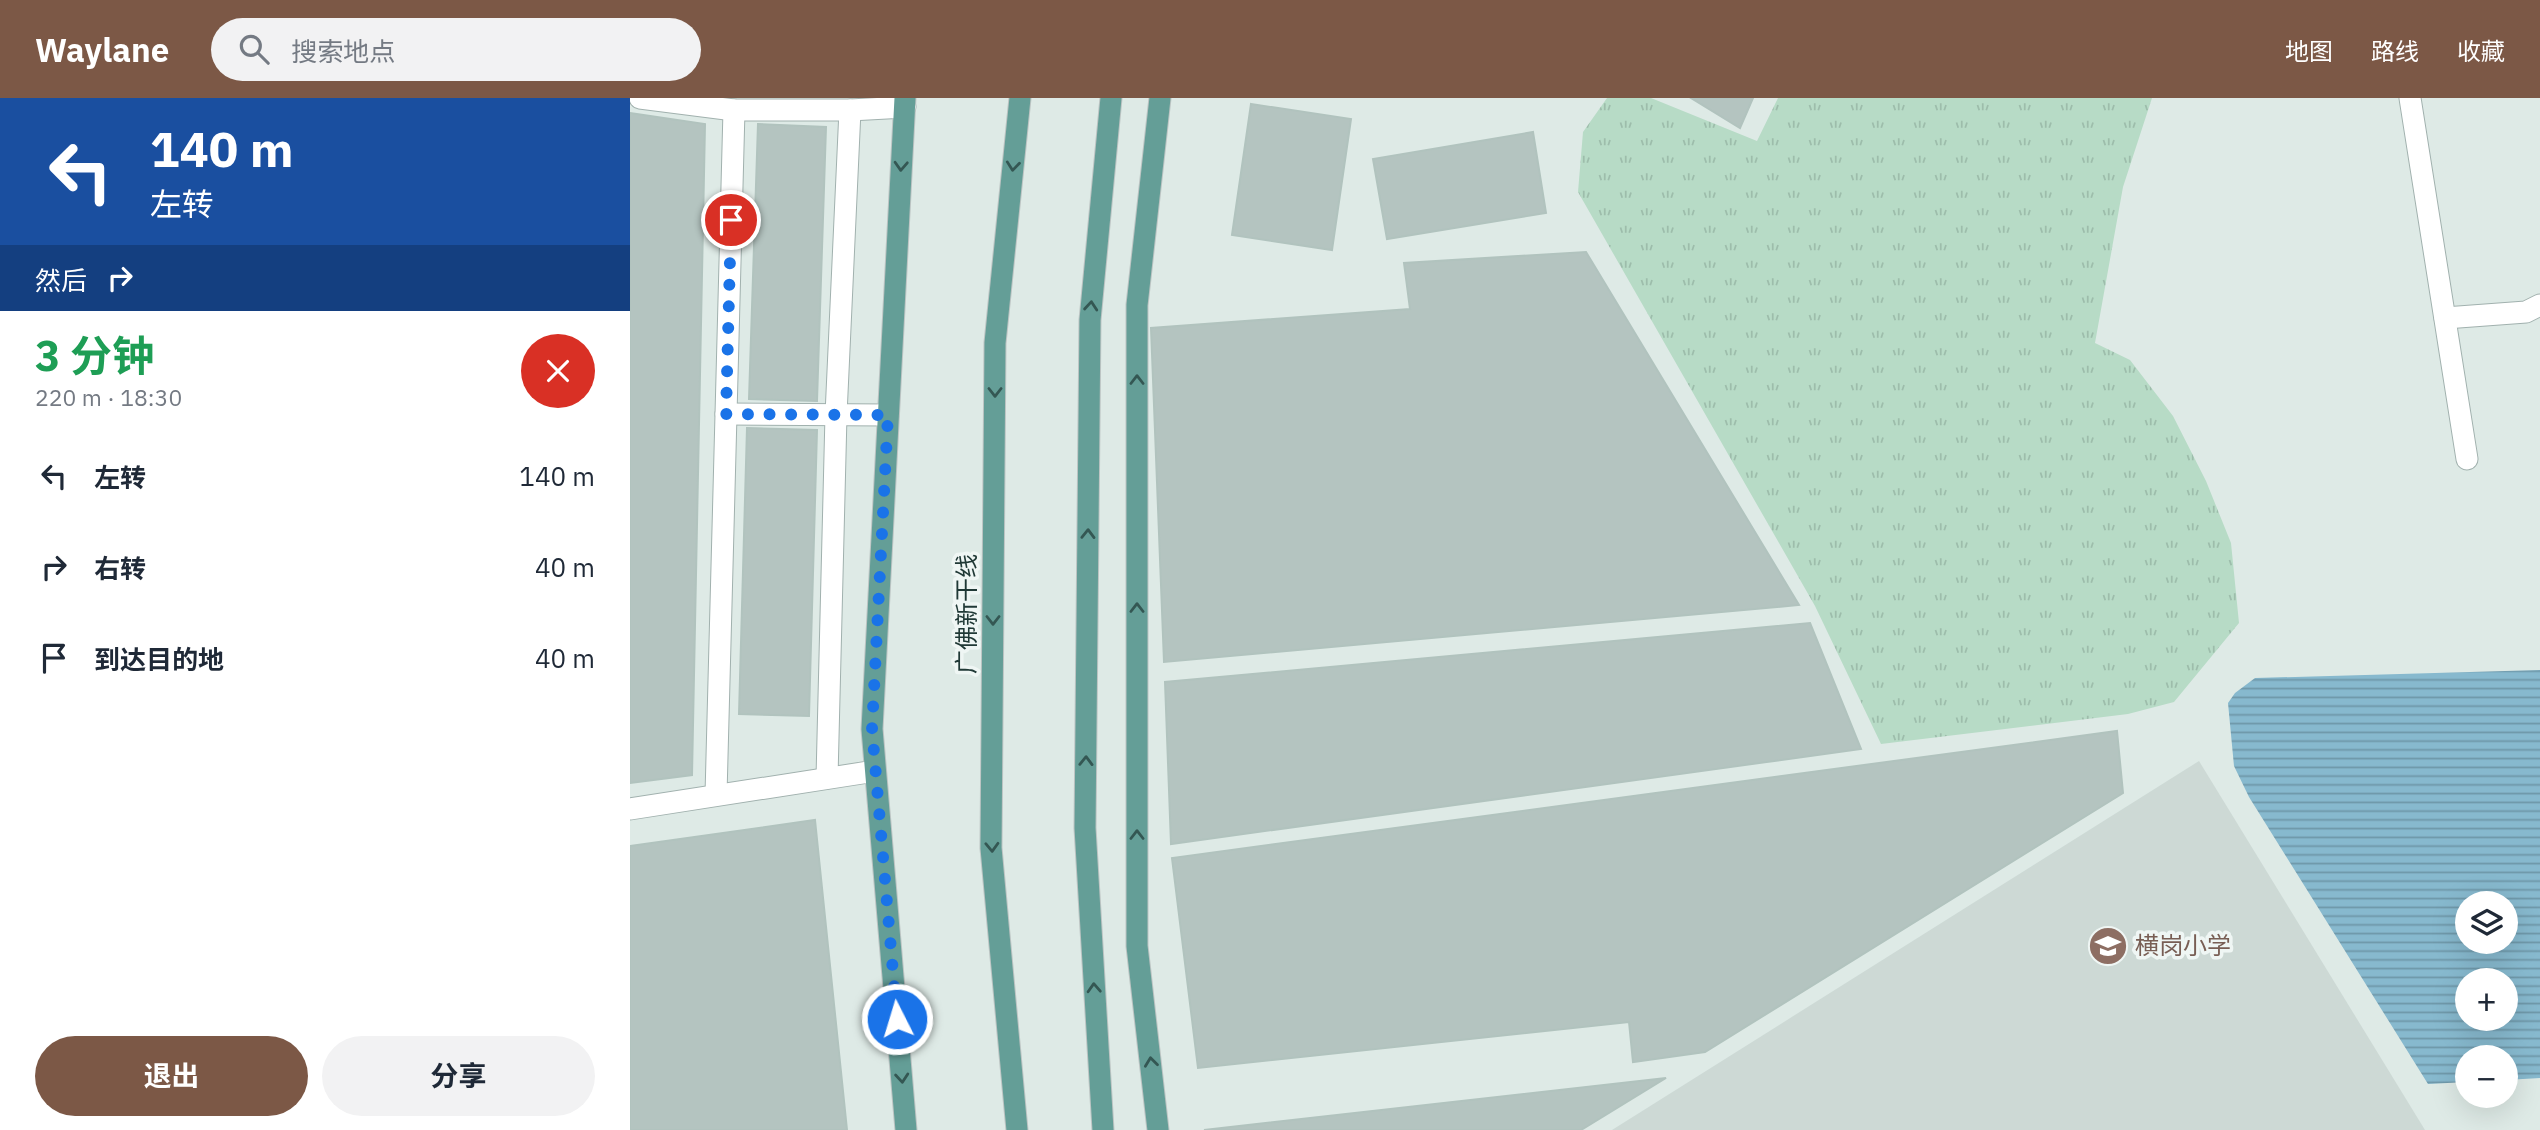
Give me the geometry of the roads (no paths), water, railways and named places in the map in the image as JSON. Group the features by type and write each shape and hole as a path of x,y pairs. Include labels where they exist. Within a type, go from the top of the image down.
{"main road":[{"name":"广佛新干线","path":"1017,1130 991,848 995,343 1020,98"},
{"path":"1103,1130 1085,828 1090,320 1111,98"},
{"path":"1158,1130 1137,946 1137,305 1160,98"},
{"path":"905,103 872,729 906,1130"}],"street":[{"path":"640,98 734,110 850,110 905,103"},
{"path":"2410,98 2467,459"},
{"path":"716,795 734,110"},
{"path":"827,778 836,415 850,110"},
{"path":"2445,318 2525,312 2540,306"},
{"path":"726,414 888,415"},
{"path":"630,809 875,771"}],"water":[{"path":"2540,670 2540,1078 2518,1079 2518,1045 2455,1045 2455,1083 2428,1084 2249,797 2234,766 2228,703 2235,693 2255,678"}],"place":[{"name":"横岗小学","path":"2108,946"}]}
